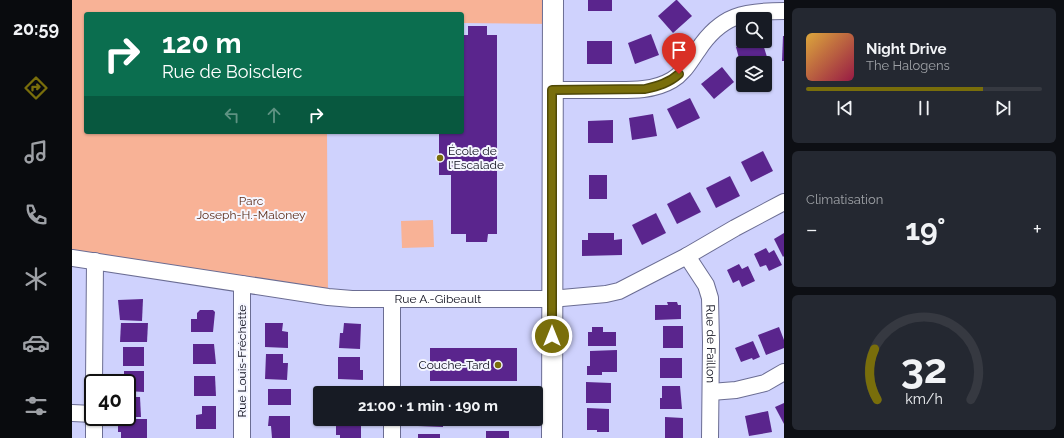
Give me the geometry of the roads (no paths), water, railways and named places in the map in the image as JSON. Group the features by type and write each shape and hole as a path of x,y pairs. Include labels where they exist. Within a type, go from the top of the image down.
{"street":[{"path":"552,438 551,299 553,0"},
{"path":"552,90 628,90 659,86 673,79 685,68 714,29 728,20 742,14 784,11"},
{"name":"Rue A.-Gibeault","path":"72,258 328,297 392,300 551,299 588,297 619,291 687,256 729,231 784,202"},
{"name":"Rue de Faillon","path":"687,256 706,285 710,298 710,438"},
{"path":"94,374 95,261"},
{"name":"Rue Louis-Fréchette","path":"242,284 242,438"},
{"path":"392,300 392,386"},
{"path":"711,392 736,390 765,383 784,372"},
{"path":"72,414 84,414"},
{"path":"94,426 94,438"},
{"path":"392,426 392,438"}],"place":[{"name":"École de l'Escalade","path":"440,158"},
{"name":"Couche-Tard","path":"498,365"}],"park label":[{"name":"Parc Joseph-H.-Maloney","path":"251,208"}]}
